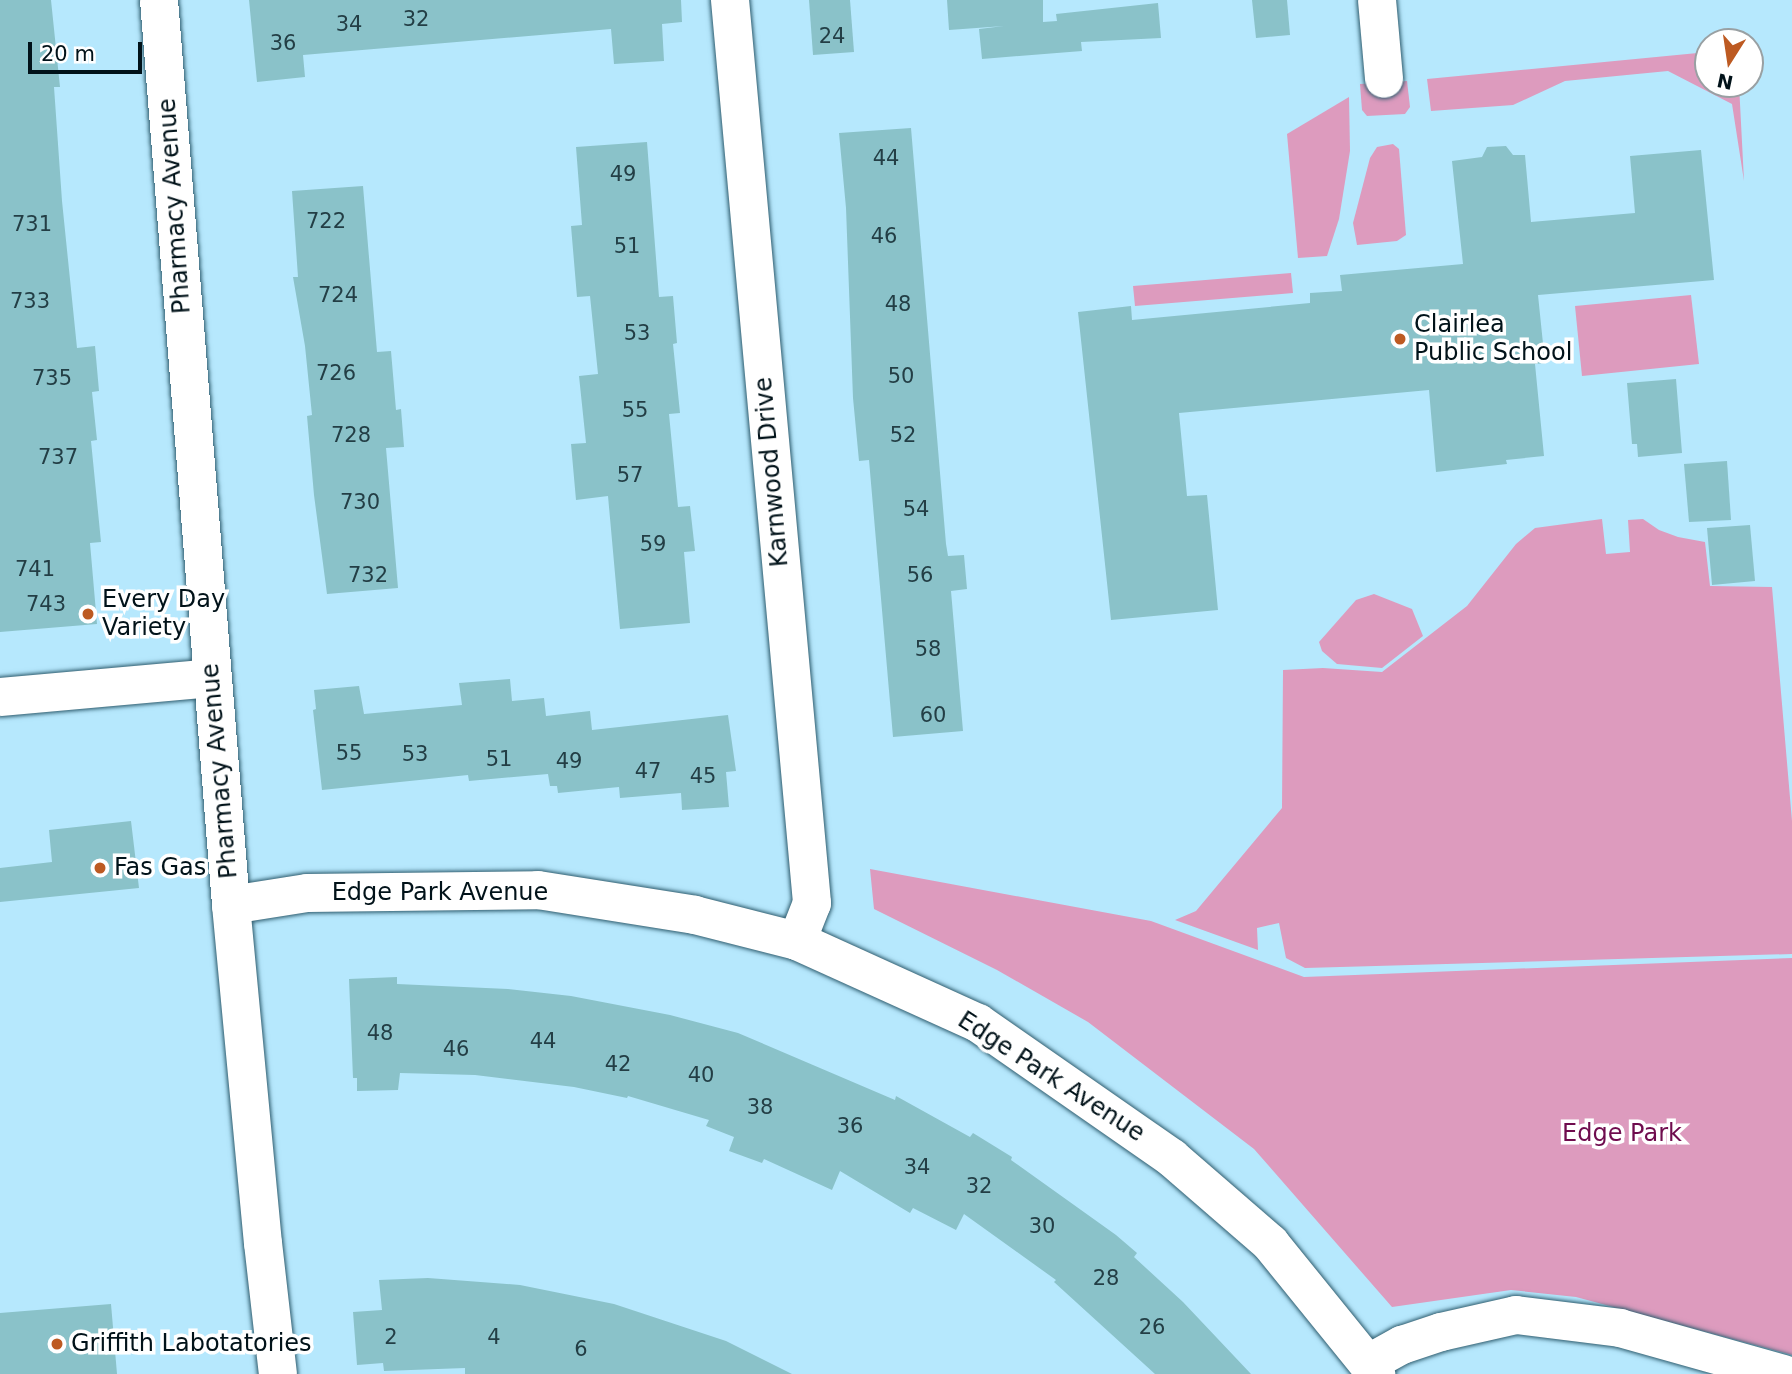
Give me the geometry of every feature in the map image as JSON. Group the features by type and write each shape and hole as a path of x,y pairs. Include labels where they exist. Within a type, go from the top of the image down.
{"street":[{"name":"Pharmacy Avenue","path":"159,0 231,905 262,1243 278,1374"},
{"name":"Karnwood Drive","path":"730,0 812,904 797,941"},
{"path":"1377,0 1384,79"},
{"path":"0,697 212,678"},
{"name":"Edge Park Avenue","path":"231,905 307,893 538,890 695,915 797,941 978,1023 1172,1158 1270,1243 1373,1368 1402,1345 1441,1332 1516,1315 1620,1328 1784,1374"}],"green space":[{"path":"1694,53 1694,84 1668,71 1565,81 1513,105 1431,111 1427,79"},
{"path":"1407,81 1410,107 1405,114 1367,116 1362,110 1360,84"},
{"path":"1349,97 1350,151 1339,219 1327,256 1298,258 1287,134"},
{"path":"1720,98 1740,98 1744,181 1732,104"},
{"path":"1393,144 1399,149 1406,235 1397,241 1357,245 1353,223 1370,158 1377,147"},
{"path":"1291,273 1293,293 1135,306 1133,286"},
{"path":"1691,295 1699,364 1582,376 1575,306"},
{"path":"1602,519 1606,554 1630,552 1628,520 1643,519 1659,530 1705,542 1710,586 1772,587 1792,821 1792,954 1305,968 1286,958 1279,923 1257,928 1258,950 1175,920 1196,911 1282,808 1283,670 1323,668 1382,672 1467,606 1516,544 1535,528"},
{"path":"1374,594 1412,609 1423,636 1382,668 1337,664 1322,651 1319,642 1356,600"},
{"name":"Edge Park","path":"870,869 1151,921 1304,977 1792,958 1792,1355 1576,1297 1511,1290 1392,1307 1254,1149 1088,1022 997,970 874,909"}],"building":[{"path":"0,0 51,0 60,87 54,87 62,201 77,348 95,346 99,391 92,392 97,440 91,441 101,542 90,543 97,624 0,632"},
{"path":"249,0 681,0 682,22 662,24 664,61 614,64 611,29 303,55 305,77 257,82"},
{"path":"809,0 850,0 854,52 813,55"},
{"path":"947,0 1043,0 1043,22 1057,21 1056,14 1158,3 1161,38 1081,42 1082,51 982,59 979,29 1004,26 949,30"},
{"path":"1252,0 1287,0 1290,35 1256,38"},
{"path":"911,128 946,544 948,556 964,555 967,589 951,591 963,731 893,737 869,460 859,461 853,398 846,208 839,133"},
{"path":"647,142 659,297 673,296 677,343 673,344 680,413 669,414 678,507 690,506 695,551 684,552 690,623 620,629 608,496 576,500 571,444 586,443 579,376 598,374 590,296 577,297 571,226 582,225 576,147"},
{"path":"1506,146 1513,155 1525,155 1531,222 1635,213 1630,156 1701,150 1714,280 1538,295 1545,363 1535,364 1544,456 1506,460 1507,464 1436,472 1429,390 1179,413 1187,496 1207,495 1218,610 1111,620 1078,312 1131,306 1132,320 1310,303 1310,293 1342,291 1340,275 1463,264 1452,161 1482,157 1487,147"},
{"path":"363,186 377,352 391,351 396,410 401,409 404,447 386,448 398,588 327,594 314,495 307,416 312,415 305,346 293,277 298,277 292,191"},
{"path":"1676,379 1682,453 1638,457 1637,444 1632,444 1627,383"},
{"path":"1727,461 1731,520 1689,522 1684,464"},
{"path":"1750,525 1755,581 1712,585 1707,528"},
{"path":"510,679 512,701 544,698 546,716 590,711 592,730 728,715 736,771 726,772 729,807 682,810 681,793 620,798 619,787 558,793 557,786 550,786 548,774 469,781 468,775 322,790 313,710 316,709 314,690 359,686 364,714 462,705 459,683"},
{"path":"131,821 139,888 0,902 0,868 52,862 49,830"},
{"path":"397,977 397,984 508,989 571,996 670,1015 738,1033 895,1100 896,1096 970,1137 973,1133 1012,1157 1011,1160 1116,1235 1137,1253 1134,1257 1183,1302 1251,1374 1155,1374 1054,1282 1056,1280 964,1214 956,1230 913,1208 910,1213 840,1171 832,1190 764,1159 762,1163 729,1151 734,1137 706,1126 709,1120 628,1096 627,1098 574,1087 475,1075 400,1073 398,1090 357,1091 357,1078 353,1078 349,979"},
{"path":"428,1278 520,1285 614,1304 726,1341 792,1374 465,1374 465,1368 384,1371 383,1363 357,1365 353,1312 382,1310 379,1280"},
{"name":"Griffith Labotatories","path":"111,1304 117,1374 0,1374 0,1313"}],"place":[{"name":"Clairlea Public School","path":"1400,339"},
{"name":"Every Day Variety","path":"88,614"},
{"name":"Fas Gas","path":"100,868"},
{"name":"Griffith Labotatories","path":"57,1344"}]}
